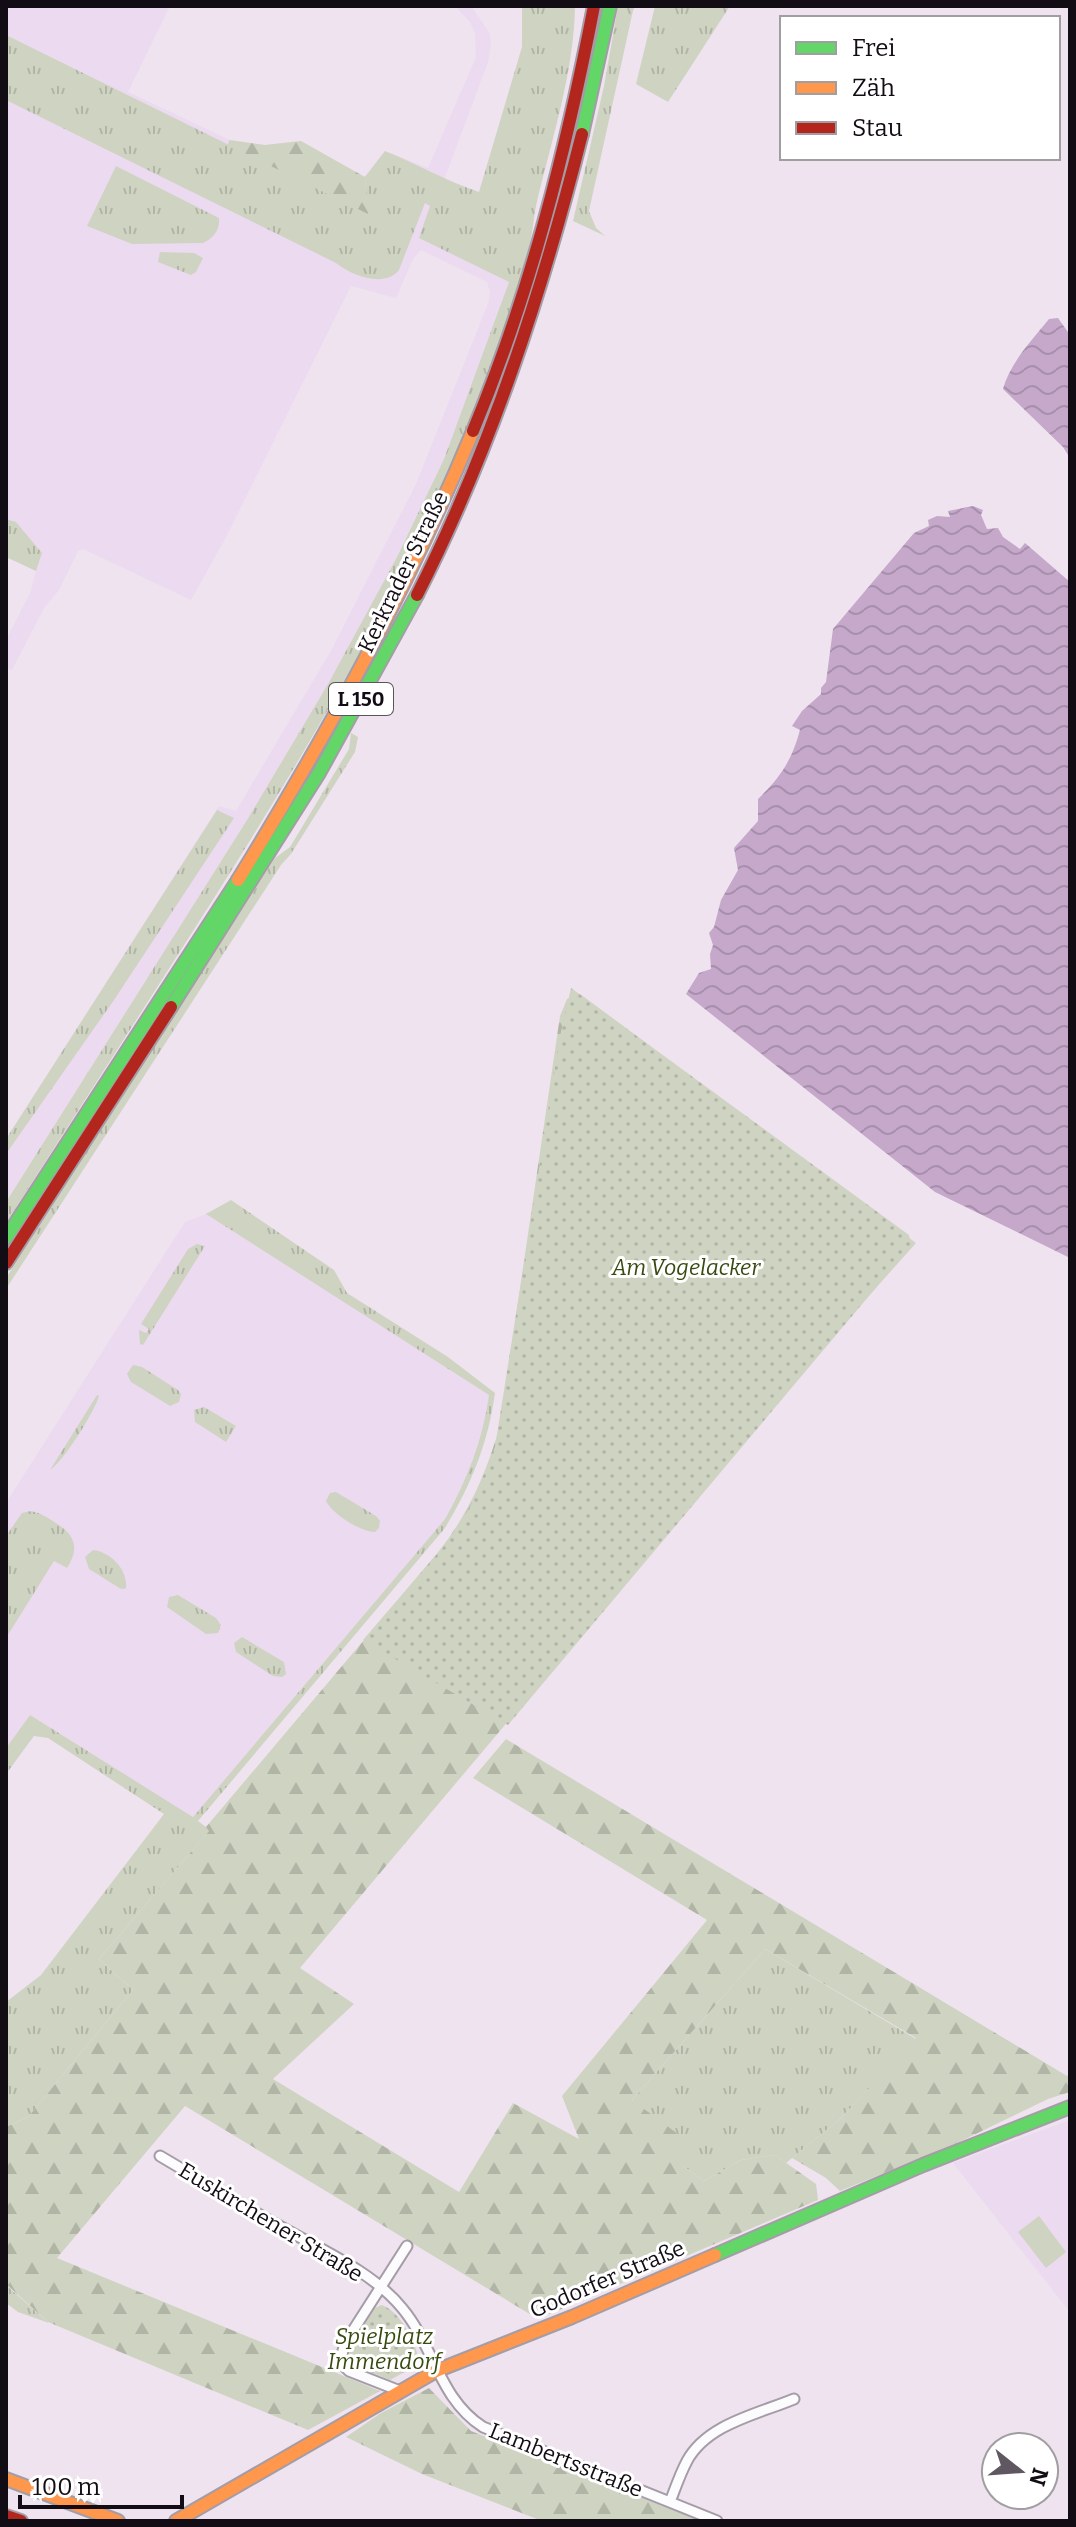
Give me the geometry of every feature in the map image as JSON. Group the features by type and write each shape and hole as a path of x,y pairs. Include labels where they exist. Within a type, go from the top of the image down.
{"main road":[{"name":"L 150","path":"582,6 586,49"},
{"name":"Kerkrader Straße","path":"6,1238 303,771 421,552 490,388 521,298 556,181 594,6"},
{"name":"Kerkrader Straße","path":"6,1263 317,777 393,642 437,554 475,469 546,271 575,168 610,6"},
{"name":"Godorfer Straße","path":"176,2521 436,2371 572,2317 923,2165 1070,2107"},
{"path":"6,2479 116,2520"},
{"path":"6,2516 21,2521"}],"street":[{"name":"Euskirchener Straße","path":"160,2156 381,2288 402,2307 430,2353 436,2371"},
{"name":"Euskirchener Straße","path":"400,2391 349,2371 340,2362 345,2343 407,2246"},
{"name":"Lambertsstraße","path":"436,2371 450,2395 473,2421 483,2427 717,2521"},
{"path":"670,2502 687,2461 704,2439 716,2431 794,2399"}],"shaded area":[{"path":"6,6 170,6 128,92 230,140 265,145 301,141 364,177 385,151 428,168 476,57 475,33 470,22 455,6 471,6 489,32 491,43 488,62 444,180 479,192 522,47 522,6 530,6 502,278 509,282 444,459 397,557 328,684 247,820 6,1202 6,1139 219,806 236,811 332,649 416,484 489,301 490,291 487,282 421,250 413,259 396,298 351,286 225,539 191,600 83,549 78,551 59,590 44,608 12,670 6,668 6,640 30,593 36,571 6,557"},
{"path":"206,1214 489,1395 486,1417 469,1471 445,1519 193,1817 30,1715 6,1748 6,1503 185,1222"},
{"path":"1070,2120 1070,2310 1069,2311 953,2163"}],"green space":[{"path":"522,6 575,6 571,57 529,247 503,333 436,501 354,663 310,741 216,895 6,1223 6,1202 247,820 328,684 397,557 444,459 509,282 419,238 430,206 425,203 399,270 386,278 377,279 351,272 6,100 6,35 367,213 365,177 385,151 479,192 522,47"},
{"path":"618,6 634,6 589,211 596,228 605,236 573,221 604,86"},
{"path":"655,6 730,6 668,102 636,84"},
{"path":"229,140 265,145 301,141 365,177 368,214 228,145"},
{"path":"116,166 219,218 216,233 203,243 132,244 87,226"},
{"path":"160,252 194,253 203,258 191,275 158,262"},
{"path":"6,519 16,522 42,553 36,571 6,557"},
{"path":"351,733 358,737 355,752 6,1289 6,1278 275,858 290,847 349,749"},
{"path":"217,810 234,818 114,1000 6,1154 6,1139"},
{"name":"Am Vogelacker","path":"571,988 909,1235 911,1246 508,1725 363,1640 444,1546 470,1507 495,1447 560,1036"},
{"path":"580,994 916,1243 833,1336 300,1968 354,2004 273,2079 459,2192 513,2103 579,2139 562,2096 707,1920 473,1778 506,1739 1067,2076 1070,2074 1070,2092 1048,2099 951,2146 840,2191 826,2178 792,2158 840,2119 916,2038 765,1949 632,2100 686,2140 683,2166 704,2181 741,2160 775,2155 816,2184 818,2200 538,2319 185,2106 57,2258 380,2391 308,2430 48,2322 6,2284 6,2127 28,2117 133,1990 99,1959 209,1831 206,1827 439,1551 468,1507 483,1476 500,1425 560,1016 567,999"},
{"path":"231,1200 334,1270 347,1293 448,1357 495,1393 488,1430 463,1496 445,1528 198,1821 210,1830 99,1959 133,1990 28,2117 6,2127 6,2002 41,1975 164,1814 48,1738 34,1736 6,1774 6,1748 30,1715 193,1817 445,1519 467,1474 483,1427 489,1395 206,1214"},
{"path":"197,1244 205,1246 143,1345 140,1344 139,1330 146,1333 149,1329 141,1324 188,1249"},
{"path":"133,1365 142,1367 178,1390 181,1394 179,1402 170,1406 131,1382 127,1374"},
{"path":"97,1395 96,1404 78,1436 50,1470"},
{"path":"204,1407 236,1426 226,1442 195,1422 194,1410"},
{"path":"336,1492 376,1516 380,1521 379,1528 375,1532 362,1529 334,1511 326,1501 330,1493"},
{"path":"31,1511 68,1532 74,1542 73,1554 67,1568 54,1561 6,1638 6,1536 22,1513"},
{"path":"93,1550 106,1554 117,1563 124,1575 126,1588 121,1589 89,1569 85,1557"},
{"path":"178,1595 216,1618 221,1625 218,1633 206,1634 167,1607 169,1597"},
{"path":"242,1637 284,1662 286,1674 273,1676 236,1652 234,1643"},
{"path":"765,1949 916,2039 840,2119 786,2163 775,2155 741,2160 704,2181 683,2166 632,2100"},
{"path":"1039,2216 1066,2252 1046,2268 1018,2232"},
{"path":"6,2285 49,2323 18,2312 6,2303"},
{"name":"Spielplatz Immendorf","path":"381,2305 394,2312 405,2326 418,2357 410,2369 390,2380 356,2366 349,2355 350,2347 375,2308"},
{"path":"429,2388 471,2431 701,2521 542,2521 422,2474 346,2437 381,2413"}],"water":[{"path":"1058,318 1070,335 1070,458 1063,447 1003,389 1016,361 1029,344 1049,319"},
{"path":"973,506 983,510 981,515 987,529 998,528 1003,537 1020,549 1025,543 1070,582 1070,1258 935,1192 686,994 699,973 711,969 713,945 709,933 714,927 721,900 738,870 734,848 758,821 758,799 773,784 789,759 800,730 792,726 802,711 821,694 826,682 833,629 914,533 929,526 928,520 937,516 950,517 948,511"}],"traffic: fast":[{"path":"582,134 610,6"},
{"path":"171,1007 319,773 417,595"},
{"path":"6,1238 238,880"},
{"path":"715,2255 923,2165 1070,2107"}],"traffic: slow":[{"path":"238,880 303,771 394,604 473,431"},
{"path":"176,2521 436,2371 715,2255"},
{"path":"6,2479 118,2521"}],"traffic: jam":[{"path":"473,431 529,275 558,168 594,6"},
{"path":"417,595 468,484 512,369 550,253 582,134"},
{"path":"6,1263 171,1007"},
{"path":"6,2516 21,2521"}]}
